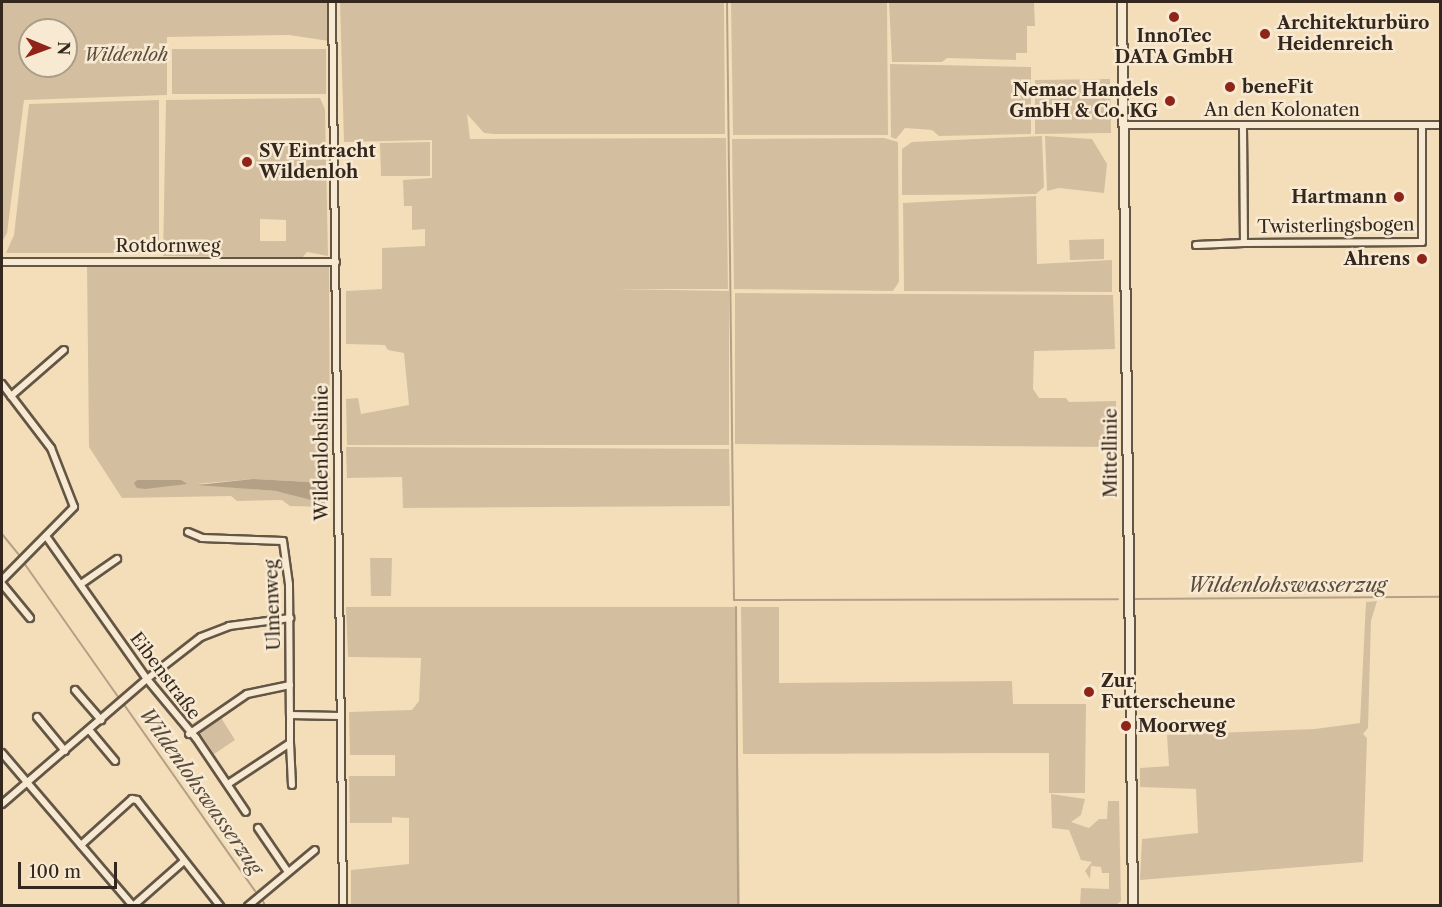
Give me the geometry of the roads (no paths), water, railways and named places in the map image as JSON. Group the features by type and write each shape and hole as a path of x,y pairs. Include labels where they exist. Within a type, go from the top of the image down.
{"street":[{"name":"Wildenlohslinie","path":"332,2 343,906"},
{"name":"Mittellinie","path":"1122,2 1133,906"},
{"name":"Twisterlingsbogen","path":"1243,125 1244,243"},
{"name":"Twisterlingsbogen","path":"1196,245 1422,242 1422,125"},
{"name":"An den Kolonaten","path":"1124,126 1440,125"},
{"name":"Rotdornweg","path":"2,262 336,262"},
{"path":"11,396 64,350"},
{"path":"2,384 51,448 74,507 2,582 30,618"},
{"name":"Ulmenweg","path":"188,532 202,538 283,542 289,566 290,715"},
{"name":"Eibenstraße","path":"46,536 147,679 189,734 196,738 246,812"},
{"path":"81,584 117,559"},
{"path":"2,804 90,731 147,679 212,631 290,618"},
{"path":"189,734 247,694 290,686"},
{"path":"75,690 100,720"},
{"path":"292,785 290,715 339,716"},
{"path":"37,717 65,751"},
{"path":"90,731 115,761"},
{"path":"228,784 290,743"},
{"path":"2,753 133,906 184,861"},
{"path":"81,845 132,799 137,800 220,906"},
{"path":"258,828 288,872"},
{"path":"248,906 315,850"}],"waterway":[{"path":"727,2 734,600 1118,599"},
{"name":"Wildenlohswasserzug","path":"2,534 19,555"},
{"name":"Wildenlohswasserzug","path":"24,563 119,698"},
{"name":"Wildenlohswasserzug","path":"1134,599 1440,597"},
{"path":"736,607 738,906"},
{"name":"Wildenlohswasserzug","path":"125,706 255,891"},
{"name":"Wildenlohswasserzug","path":"263,901 265,906"}],"place":[{"name":"InnoTec DATA GmbH","path":"1174,17"},
{"name":"Architekturbüro Heidenreich","path":"1265,34"},
{"name":"beneFit","path":"1230,87"},
{"name":"Nemac Handels GmbH & Co. KG","path":"1170,101"},
{"name":"SV Eintracht Wildenloh","path":"247,162"},
{"name":"Hartmann","path":"1399,197"},
{"name":"Ahrens","path":"1422,259"},
{"name":"Zur Futterscheune","path":"1089,692"},
{"name":"Moorweg","path":"1126,726"}],"park label":[{"name":"Wildenloh","path":"126,55"}]}
